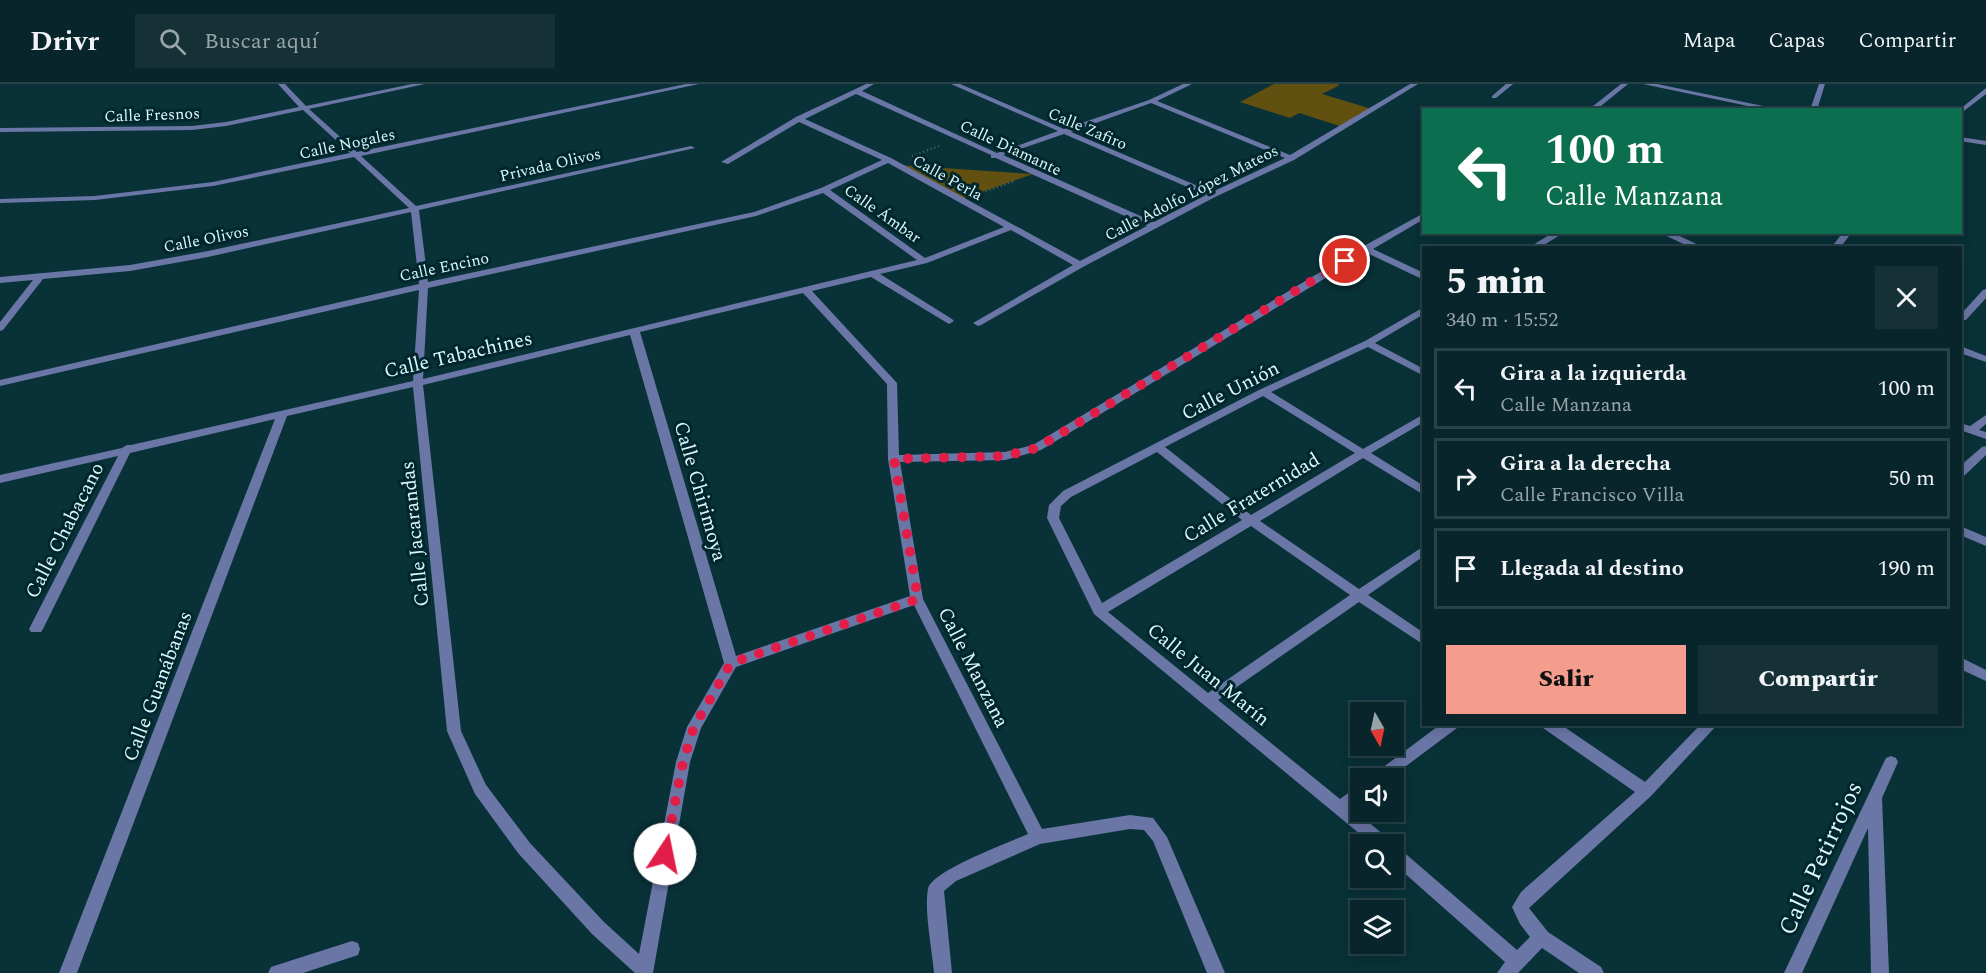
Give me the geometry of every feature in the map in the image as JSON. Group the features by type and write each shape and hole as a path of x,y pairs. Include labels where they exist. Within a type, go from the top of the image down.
{"street":[{"path":"281,84 304,108 415,209"},
{"name":"Calle Fresnos","path":"0,130 192,128 225,124 422,84"},
{"name":"Calle Nogales","path":"0,201 95,198 213,184 696,84"},
{"path":"725,162 799,119 871,84"},
{"name":"Calle Zafiro","path":"954,84 1212,195"},
{"path":"994,156 1151,101 1189,84"},
{"name":"Calle Adolfo López Mateos","path":"978,323 1212,195 1291,158 1415,84"},
{"path":"1494,97 1510,84"},
{"path":"1594,108 1625,84"},
{"path":"1646,84 1770,108"},
{"path":"1814,108 1822,84"},
{"path":"1962,110 1986,90"},
{"name":"Calle Diamante","path":"856,91 962,138 994,156 1155,226"},
{"path":"1151,101 1291,158"},
{"name":"Calle Perla","path":"799,119 890,162 1080,266"},
{"path":"1962,139 1986,143"},
{"name":"Privada Olivos","path":"415,209 691,148"},
{"name":"Calle Encino","path":"0,383 424,286 756,214 824,190 890,162"},
{"name":"Calle Ámbar","path":"824,190 924,261"},
{"name":"Calle Olivos","path":"0,280 130,268 208,254 415,209"},
{"name":"Calle Jacarandas","path":"415,209 424,286 418,383 454,731 480,789 524,848 598,928 644,971"},
{"path":"894,459 1005,456 1037,448 1422,216"},
{"name":"Calle Tabachines","path":"0,479 418,383 873,274 924,261 1012,227"},
{"path":"1538,246 1558,234"},
{"path":"1667,234 1696,246"},
{"path":"1837,246 1846,234"},
{"path":"1365,249 1422,276"},
{"path":"873,274 949,321"},
{"path":"0,328 39,278"},
{"name":"Calle Manzana","path":"805,289 892,383 894,459 918,599 1038,837"},
{"path":"1963,318 1986,292"},
{"name":"Calle Unión","path":"1055,505 1068,494 1263,392 1368,343 1422,311"},
{"name":"Calle Chirimoya","path":"634,330 731,663"},
{"path":"1368,343 1422,372"},
{"path":"1962,350 1986,359"},
{"path":"1263,392 1422,490"},
{"name":"Calle Guanábanas","path":"68,973 283,413"},
{"name":"Calle Fraternidad","path":"1098,611 1249,519 1422,418"},
{"path":"1972,430 1986,418"},
{"path":"1962,427 1986,436"},
{"name":"Calle Chabacano","path":"36,629 127,448"},
{"path":"1159,448 1249,519 1422,639"},
{"path":"1962,471 1986,449"},
{"name":"Calle Juan Marín","path":"1055,505 1053,518 1098,611 1371,834"},
{"path":"1962,531 1986,542"},
{"path":"1208,700 1422,551"},
{"path":"644,971 683,762 694,727 731,663 918,599"},
{"path":"1962,663 1985,672"},
{"path":"1393,768 1449,726"},
{"path":"1551,726 1646,791"},
{"path":"1595,973 1541,938 1525,920 1520,907 1527,897 1646,791 1709,726"},
{"name":"Calle Petirrojos","path":"1793,973 1891,762"},
{"path":"1875,797 1880,973"},
{"path":"1340,808 1350,800"},
{"path":"943,973 936,888 950,876 1038,837 1130,822 1148,823 1159,837 1216,973"},
{"path":"1404,864 1512,967 1541,938"},
{"path":"277,973 352,949"}],"path":[{"path":"890,162 962,138"},
{"path":"959,201 1034,174"}],"shaded area":[{"path":"1274,84 1337,84 1340,85 1322,94 1372,109 1343,127 1299,113 1290,118 1240,102"},
{"path":"897,165 1033,174 959,200"}],"route":[{"path":"665,854 683,762 694,727 731,663 918,599 894,459 1005,456 1037,448 1345,261"}]}
